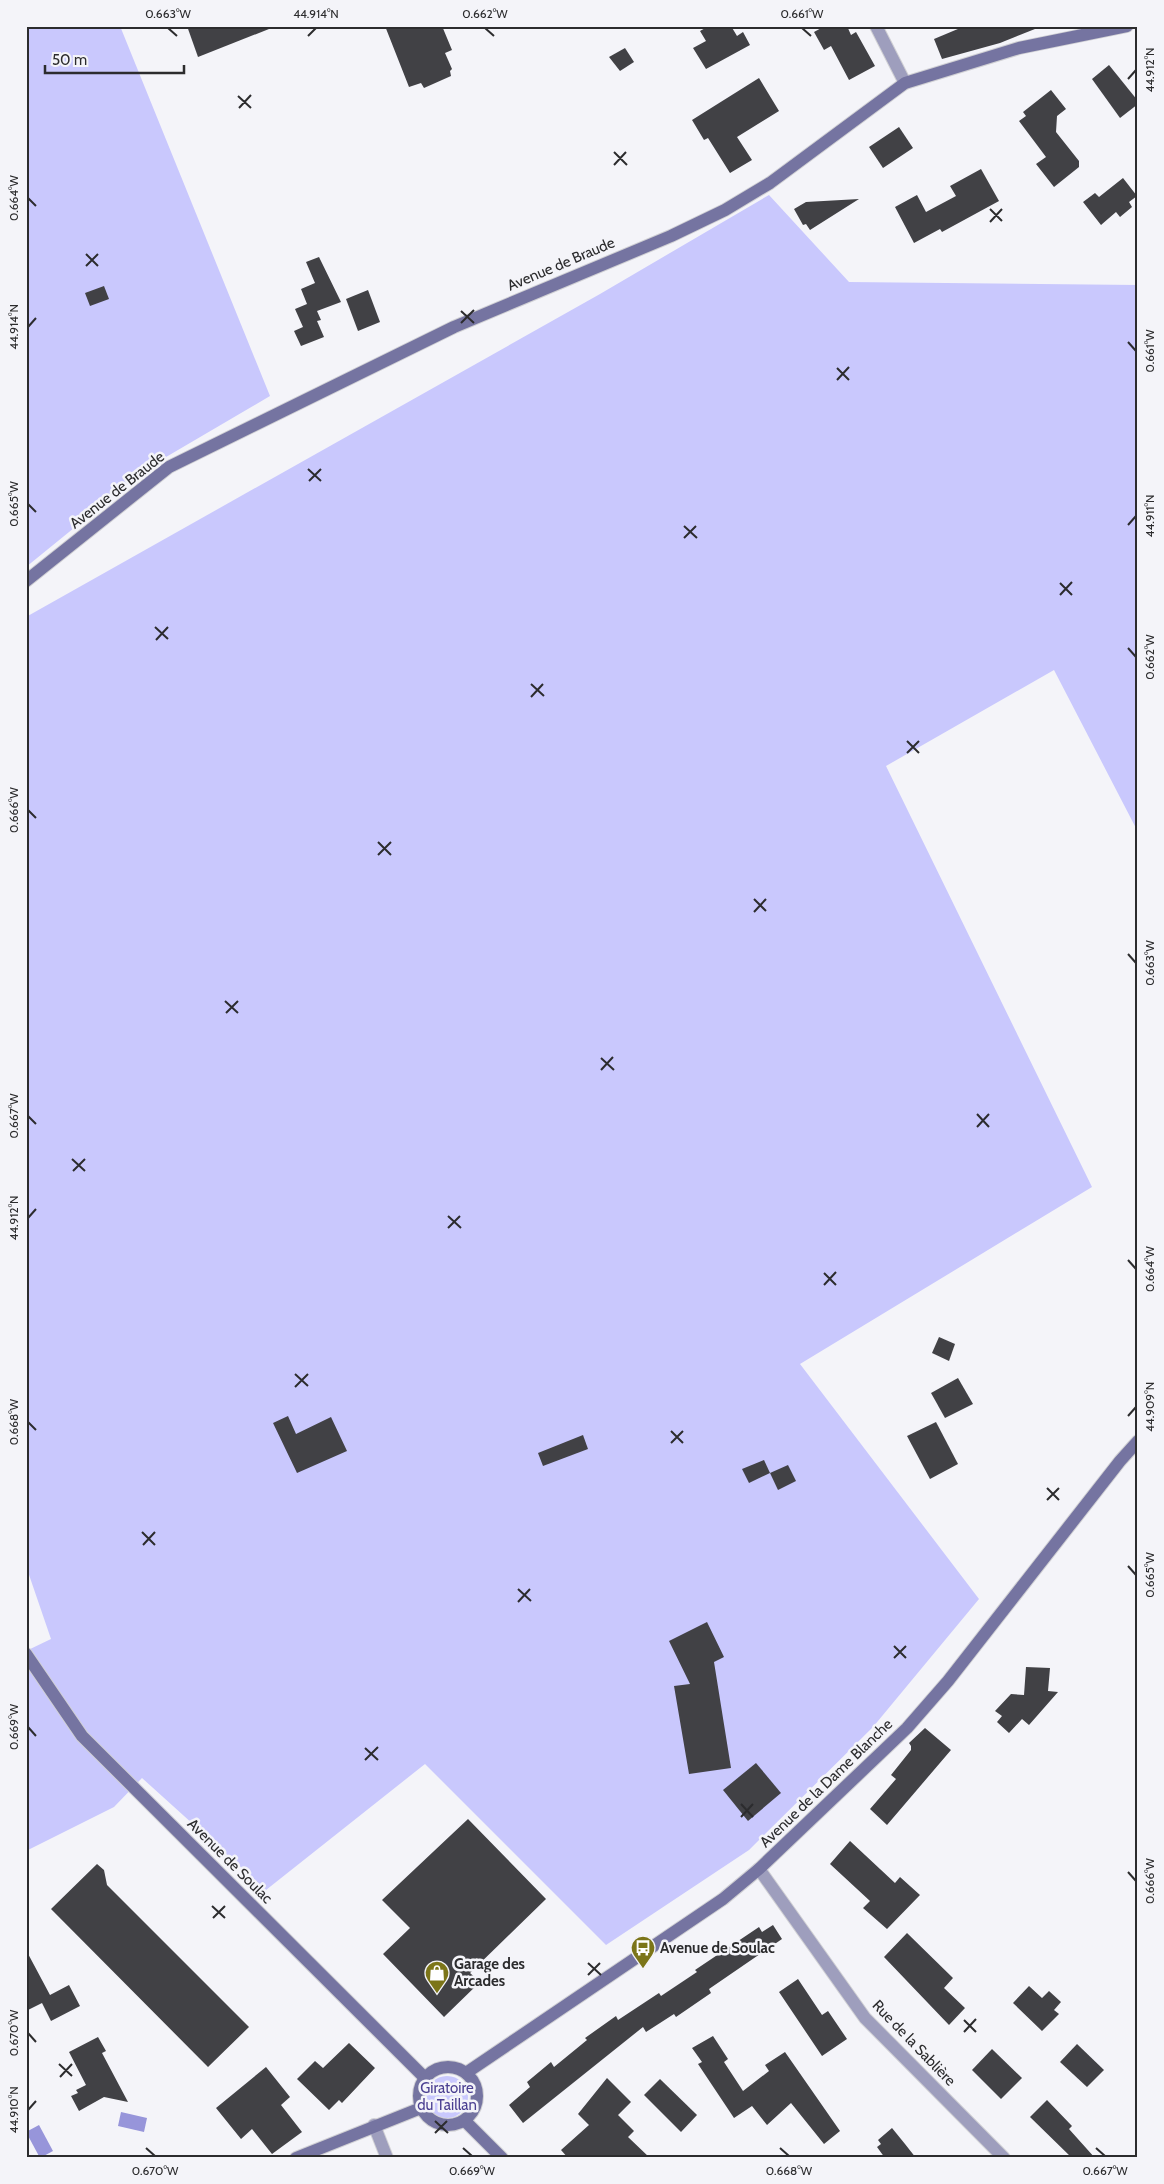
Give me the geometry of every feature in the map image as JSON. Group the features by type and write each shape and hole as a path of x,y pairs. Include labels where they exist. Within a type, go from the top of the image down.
{"main road":[{"name":"Avenue de Braude","path":"26,581 169,467 454,327 671,236 725,210 770,183 905,83 1019,48 1127,26"},
{"name":"Avenue de la Dame Blanche","path":"466,2073 723,1899 759,1869 907,1728 948,1681 1120,1460 1138,1441"},
{"name":"Avenue de Soulac","path":"26,1654 82,1736 425,2078"},
{"path":"446,2067 457,2068 466,2073 475,2084 478,2094 476,2106 465,2120 452,2126 438,2124 429,2119 421,2108 419,2094 425,2078 437,2069 446,2067"},
{"path":"296,2158 421,2108"},
{"path":"465,2120 502,2158"}],"street":[{"path":"876,26 905,83"},
{"name":"Rue de la Sablière","path":"759,1869 865,2018 1004,2158"},
{"path":"374,2126 387,2158"}],"green space":[{"path":"26,26 120,26 270,396 149,467 26,567"},
{"path":"769,195 849,282 1138,285 1138,832 1054,670 886,766 1092,1187 800,1364 979,1599 873,1727 749,1850 606,1945 425,1764 266,1890 142,1778 114,1807 26,1851 26,1651 51,1639 26,1566 26,617 600,294"},
{"name":"Giratoire du Taillan","path":"451,2076 459,2079 465,2085 468,2097 465,2109 459,2115 443,2118 435,2115 429,2109 426,2093 429,2085 435,2079"}],"shaded area":[{"path":"121,2112 147,2118 144,2132 118,2126"},
{"path":"39,2125 53,2151 40,2158 26,2132"}],"building":[{"path":"187,26 274,26 274,27 198,57"},
{"path":"385,26 442,26 452,50 445,53 452,69 450,71 451,76 424,88 421,83 409,87"},
{"path":"709,26 731,26 737,36 743,32 750,45 706,69 693,48 706,41 700,31"},
{"path":"825,26 847,26 851,35 856,32 875,66 849,80 831,46 824,50 814,32"},
{"path":"965,26 1040,27 1000,43 942,59 934,39"},
{"path":"625,48 634,62 620,71 609,57"},
{"path":"1109,65 1138,101 1138,104 1120,118 1092,79"},
{"path":"759,78 779,111 737,137 752,160 730,173 708,138 704,140 692,120"},
{"path":"1051,90 1066,109 1057,116 1056,132 1079,161 1079,167 1054,187 1036,164 1046,157 1019,121 1026,116 1023,112"},
{"path":"899,127 913,148 883,168 869,147"},
{"path":"981,169 999,201 942,232 940,229 914,243 895,207 917,195 926,212 956,196 950,186"},
{"path":"1123,178 1137,196 1129,202 1132,207 1120,217 1116,212 1101,225 1083,202 1095,193 1099,197"},
{"path":"859,199 810,230 806,224 803,225 794,209 806,202"},
{"path":"319,257 341,302 317,311 321,320 317,321 324,337 301,346 294,331 303,327 295,309 307,304 301,289 315,283 306,262"},
{"path":"104,286 109,299 90,306 85,293"},
{"path":"368,290 380,322 358,331 346,299"},
{"path":"939,1337 955,1344 949,1361 932,1353"},
{"path":"958,1378 973,1404 945,1418 931,1393"},
{"path":"288,1416 296,1434 331,1417 347,1451 297,1473 273,1423"},
{"path":"936,1422 958,1464 930,1479 907,1436"},
{"path":"583,1435 588,1449 543,1466 538,1453"},
{"path":"764,1460 770,1473 749,1483 742,1469"},
{"path":"788,1465 796,1481 778,1490 770,1473"},
{"path":"707,1622 724,1657 714,1662 731,1768 689,1774 674,1686 690,1684 669,1641"},
{"path":"1026,1667 1050,1668 1048,1691 1058,1692 1029,1725 1022,1719 1009,1733 997,1722 1002,1716 995,1711 1011,1694 1024,1695"},
{"path":"925,1728 951,1750 887,1825 870,1809 896,1779 891,1775 911,1750 909,1743"},
{"path":"756,1763 781,1793 748,1821 723,1790"},
{"path":"468,1819 546,1899 470,1973 480,1982 444,2017 383,1954 410,1928 382,1900"},
{"path":"850,1841 895,1883 900,1877 920,1895 887,1929 863,1908 870,1901 830,1864"},
{"path":"97,1864 104,1870 107,1885 249,2027 208,2067 51,1909"},
{"path":"773,1925 782,1939 709,1989 711,1993 676,2017 674,2014 646,2032 643,2027 523,2123 509,2105 530,2087 527,2082 551,2062 554,2067 587,2040 585,2038 616,2016 618,2020 659,1993 661,1996 697,1972 695,1970 759,1927 762,1932"},
{"path":"907,1933 953,1978 944,1988 965,2008 949,2025 884,1957"},
{"path":"26,1950 50,1995 69,1985 80,2006 51,2021 42,2003 26,2011"},
{"path":"798,1979 822,2015 828,2011 847,2039 822,2056 779,1992"},
{"path":"1029,1986 1042,1998 1049,1991 1061,2002 1054,2010 1059,2014 1042,2031 1013,2003"},
{"path":"713,2036 728,2059 724,2062 743,2091 769,2071 765,2065 785,2052 840,2131 824,2144 791,2103 767,2125 752,2106 734,2118 698,2064 702,2062 692,2048"},
{"path":"98,2037 106,2051 102,2053 128,2102 104,2097 79,2111 71,2096 78,2093 76,2090 86,2085 69,2052"},
{"path":"349,2043 375,2068 342,2103 339,2100 329,2110 297,2079 315,2061 323,2068"},
{"path":"1077,2044 1104,2070 1087,2087 1060,2062"},
{"path":"992,2049 1022,2078 1001,2099 972,2070"},
{"path":"266,2067 290,2097 281,2105 302,2132 272,2154 252,2129 241,2139 216,2108"},
{"path":"607,2078 631,2102 618,2115 634,2131 628,2137 650,2158 568,2158 561,2150 589,2125 578,2114"},
{"path":"660,2079 697,2115 681,2132 644,2095"},
{"path":"1047,2100 1072,2126 1069,2129 1095,2158 1072,2158 1030,2117"},
{"path":"892,2128 916,2158 885,2158 877,2147 881,2144 878,2140"}],"place":[{"name":"Avenue de Soulac","path":"643,1969"},
{"name":"Garage des Arcades","path":"437,1994"}]}
